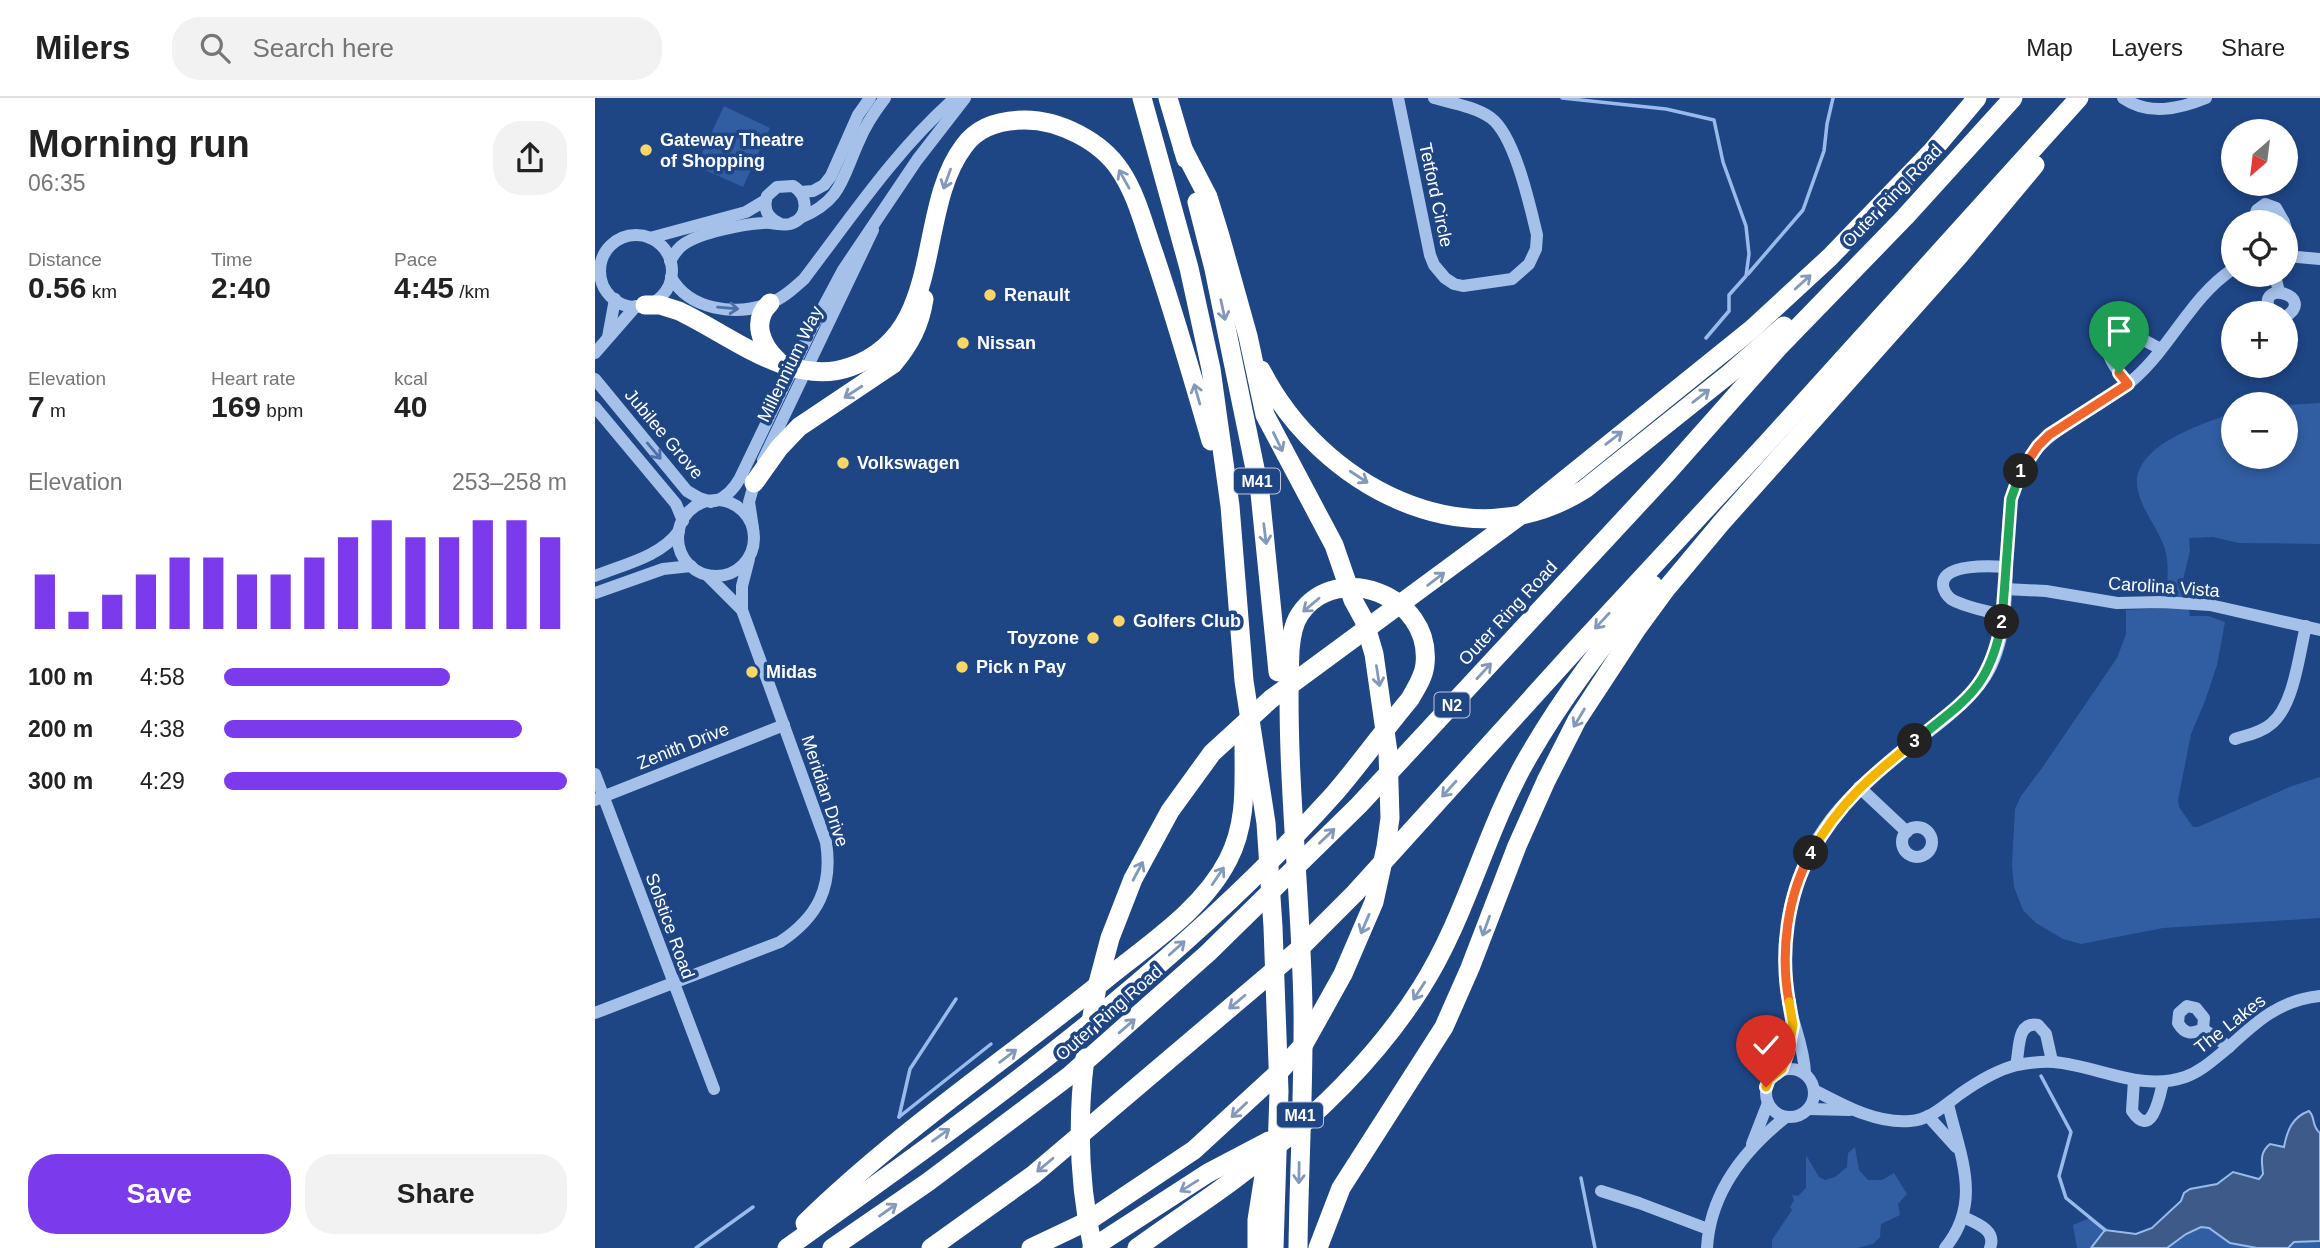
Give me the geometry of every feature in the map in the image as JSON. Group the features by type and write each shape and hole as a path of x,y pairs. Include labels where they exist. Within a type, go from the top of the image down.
{"highway":[{"name":"M41","path":"1142,98 1189,268 1211,369 1230,506 1244,681 1266,823 1273,927 1279,1091 1265,1224 1274,1248"},
{"name":"M41","path":"1168,98 1214,269 1260,493 1294,819 1303,1007 1298,1248"},
{"path":"1293,1133 1266,1142 1219,1167 1092,1248 1080,1150 1083,1080 1097,987 1110,938 1133,879 1170,811 1205,763 1271,699 1525,512 1752,328 1830,257 1933,149 1977,98"},
{"path":"1252,354 1278,400 1305,433 1358,477 1396,500 1445,516 1518,516 1570,498 1616,466 1787,324 1837,274 1999,98"},
{"name":"Outer Ring Road","path":"832,1248 928,1182 1069,1076 1208,953 1359,805 1667,473 1804,320 2014,98"},
{"path":"931,1248 1033,1175 1307,942 1767,443 2060,117 2088,99"},
{"path":"1318,1248 1341,1188 1444,1027 1517,846 1577,720 1636,630 1666,589 1722,523 1959,256 2088,99"},
{"path":"1137,1248 1232,1181 1293,1133 1346,1082 1385,1039 1422,988 1450,937 1494,828 1527,757 1585,670 1643,596 1866,346 2060,117"},
{"path":"641,306 660,305 679,311 784,365 805,372 850,368 874,357 902,328 925,273 949,172 964,145 976,133 1008,120 1036,120 1084,137 1108,155 1120,170 1135,198 1170,303 1230,506"},
{"path":"1031,1248 1088,1221 1194,1150 1223,1126 1304,1044 1343,974 1374,902 1389,818 1388,752 1374,654 1364,621 1353,600 1333,545 1265,415 1252,354 1208,197 1183,149"},
{"path":"754,483 779,448 799,427 893,364 919,324 924,301 925,273"},
{"path":"771,303 761,316 760,332 769,352 784,365"},
{"path":"787,1248 1074,1037 1240,890 1335,793 1410,699 1425,665 1420,632 1412,614 1398,601 1382,593 1345,588 1328,593 1313,601 1300,614 1292,632 1289,671 1294,819"},
{"path":"778,1248 923,1119 1066,1011 1181,916 1210,888 1228,861 1240,831 1243,815 1244,681"},
{"path":"1257,1248 1265,1224"}],"street":[{"path":"801,192 813,191 824,185 831,176 857,115 870,98"},
{"path":"670,261 681,246 691,240 755,223 790,223 823,206 837,192 859,141 885,98"},
{"path":"641,306 623,304 615,299 605,289 600,267 610,246 622,238 636,235 649,238 663,247 670,261 671,277 685,294 713,307 748,309 771,303 804,279 896,157 934,116 955,98"},
{"name":"Millennium Way","path":"714,501 723,499 734,488 867,246 877,220 917,160 965,98"},
{"name":"Tetford Circle","path":"1398,98 1415,187 1434,265 1445,278 1463,286 1512,279 1529,264 1536,249 1537,235 1510,144 1499,126 1484,114 1434,98"},
{"path":"2123,98 2150,109 2177,107 2206,98"},
{"path":"649,238 746,212 766,200 770,192 781,185 793,186 801,192 805,205 800,218"},
{"path":"766,200 769,216 779,223"},
{"path":"2257,210 2265,204 2278,210"},
{"path":"2298,256 2320,259"},
{"path":"595,353 641,306 663,294 671,277"},
{"path":"1805,1073 1804,1052 1793,1025 1785,953 1793,896 1807,859 1838,810 1859,787 1971,696 1986,676 1995,655 2004,615 2011,499 2026,462 2049,435 2128,384 2173,336 2197,300 2221,277"},
{"path":"2278,287 2279,292"},
{"path":"2268,301 2279,292 2287,293 2293,301"},
{"path":"607,341 615,299"},
{"path":"2128,384 2108,351 2106,345 2110,336 2120,331 2128,333 2161,349"},
{"name":"Jubilee Grove","path":"595,379 687,491 699,498 714,501"},
{"name":"Millennium Way","path":"753,528 749,502 784,401"},
{"name":"Jubilee Grove","path":"595,407 668,494 675,504 681,526"},
{"path":"595,576 656,552 670,543 681,526 697,506 714,501 736,506 746,515 753,528 754,542 750,556 742,566 731,573 707,575 691,566 681,552 681,526"},
{"name":"Meridian Drive","path":"741,610 742,586 750,556"},
{"path":"2004,615 1954,600 1945,593 1943,584 1946,576 1961,569 1984,565 2006,567"},
{"path":"595,593 655,572 691,566"},
{"name":"Meridian Drive","path":"595,1013 781,942 801,928 813,913 828,879 826,842 741,610 707,575"},
{"name":"Carolina Vista","path":"2005,589 2046,591 2117,603 2210,605 2320,630"},
{"path":"2235,738 2263,730 2284,707 2306,626"},
{"name":"Zenith Drive","path":"599,798 785,724"},
{"name":"Solstice Road","path":"595,774 599,798 714,1089"},
{"path":"1859,787 1907,832"},
{"name":"The Lakes","path":"1814,1090 1853,1110 1896,1121 1909,1121 1928,1116 1994,1073 2016,1065 2052,1061 2134,1080 2163,1082 2185,1077 2201,1069 2274,1010 2320,996"},
{"path":"2016,1065 2021,1033 2031,1024 2041,1027 2046,1034 2052,1061"},
{"path":"1786,1117 1767,1103 1765,1095 1769,1079 1782,1069 1793,1025"},
{"path":"2203,1029 2229,1047"},
{"path":"1707,1248 1708,1229 1719,1196 1749,1150 1786,1117 1802,1114 1808,1109 1814,1090 1813,1084 1805,1073 1798,1069 1782,1069"},
{"path":"2134,1080 2131,1111 2143,1120 2154,1114 2163,1082"},
{"path":"1749,1150 1767,1103"},
{"path":"1948,1104 1968,1193 1963,1217 1948,1244 1962,1248"},
{"name":"The Lakes","path":"1808,1109 1853,1110"},
{"path":"1928,1116 1958,1150"},
{"path":"1601,1191 1708,1229"},
{"path":"1963,1217 1990,1233 1993,1241 1990,1248"}],"shaded area":[{"path":"724,106 770,128 743,187 696,166"},
{"path":"2320,403 2320,544 2239,543 2213,537 2189,538 2190,551 2183,580 2190,616 2208,616 2225,622 2217,665 2191,734 2178,800 2179,807 2193,827 2198,827 2292,786 2320,777 2320,918 2163,928 2081,944 2063,939 2036,923 2023,910 2014,887 2012,865 2015,809 2021,796 2117,658 2126,634 2126,610 2165,608 2167,556 2159,534 2143,506 2138,491 2138,475 2144,462 2155,450 2186,431 2221,418 2221,469 2298,469 2298,404"},
{"path":"2309,1111 2315,1128 2320,1133 2320,1241 2294,1242 2288,1248 2257,1248 2230,1243 2209,1228 2201,1227 2167,1248 2091,1248 2105,1230 2136,1234 2152,1228 2190,1189 2217,1184 2233,1172 2259,1179 2263,1174 2264,1151 2270,1144 2284,1147 2291,1125"},
{"path":"1855,1147 1859,1170 1868,1180 1882,1180 1894,1173 1907,1194 1898,1204 1900,1215 1881,1224 1880,1237 1873,1244 1857,1248 1772,1248 1772,1240 1792,1210 1792,1195 1798,1196 1806,1188 1806,1155 1819,1177 1825,1180 1835,1177 1847,1167 1848,1153"},
{"path":"2320,1181 2320,1248 2167,1248 2187,1233 2205,1227 2230,1243"},
{"path":"2090,1218 2110,1230 2105,1230 2091,1248 2077,1248 2073,1225"}],"waterway":[{"path":"1562,98 1666,109 1714,120 1723,162 1746,226 1749,254 1746,276 1729,295 1729,311 1706,338"},
{"path":"1748,274 1803,210 1824,151 1833,98"},
{"path":"899,1117 910,1069 956,999"},
{"path":"899,1117 991,1044"},
{"path":"2041,1076 2071,1132 2059,1176 2066,1198 2105,1230"},
{"path":"1581,1178 1595,1248"},
{"path":"696,1248 753,1207"}],"place":[{"name":"Gateway Theatre of Shopping","path":"646,150"},
{"name":"Renault","path":"990,295"},
{"name":"Nissan","path":"963,343"},
{"name":"Volkswagen","path":"843,463"},
{"name":"Golfers Club","path":"1119,621"},
{"name":"Toyzone","path":"1093,638"},
{"name":"Pick n Pay","path":"962,667"},
{"name":"Midas","path":"752,672"}],"route":[{"path":"1766,1087 1769,1079 1782,1069 1793,1025 1785,953 1793,896 1807,859 1838,810 1859,787 1971,696 1986,676 1995,655 2004,615 2011,499 2017,480 2026,462 2049,435 2128,384 2119,373"}]}
